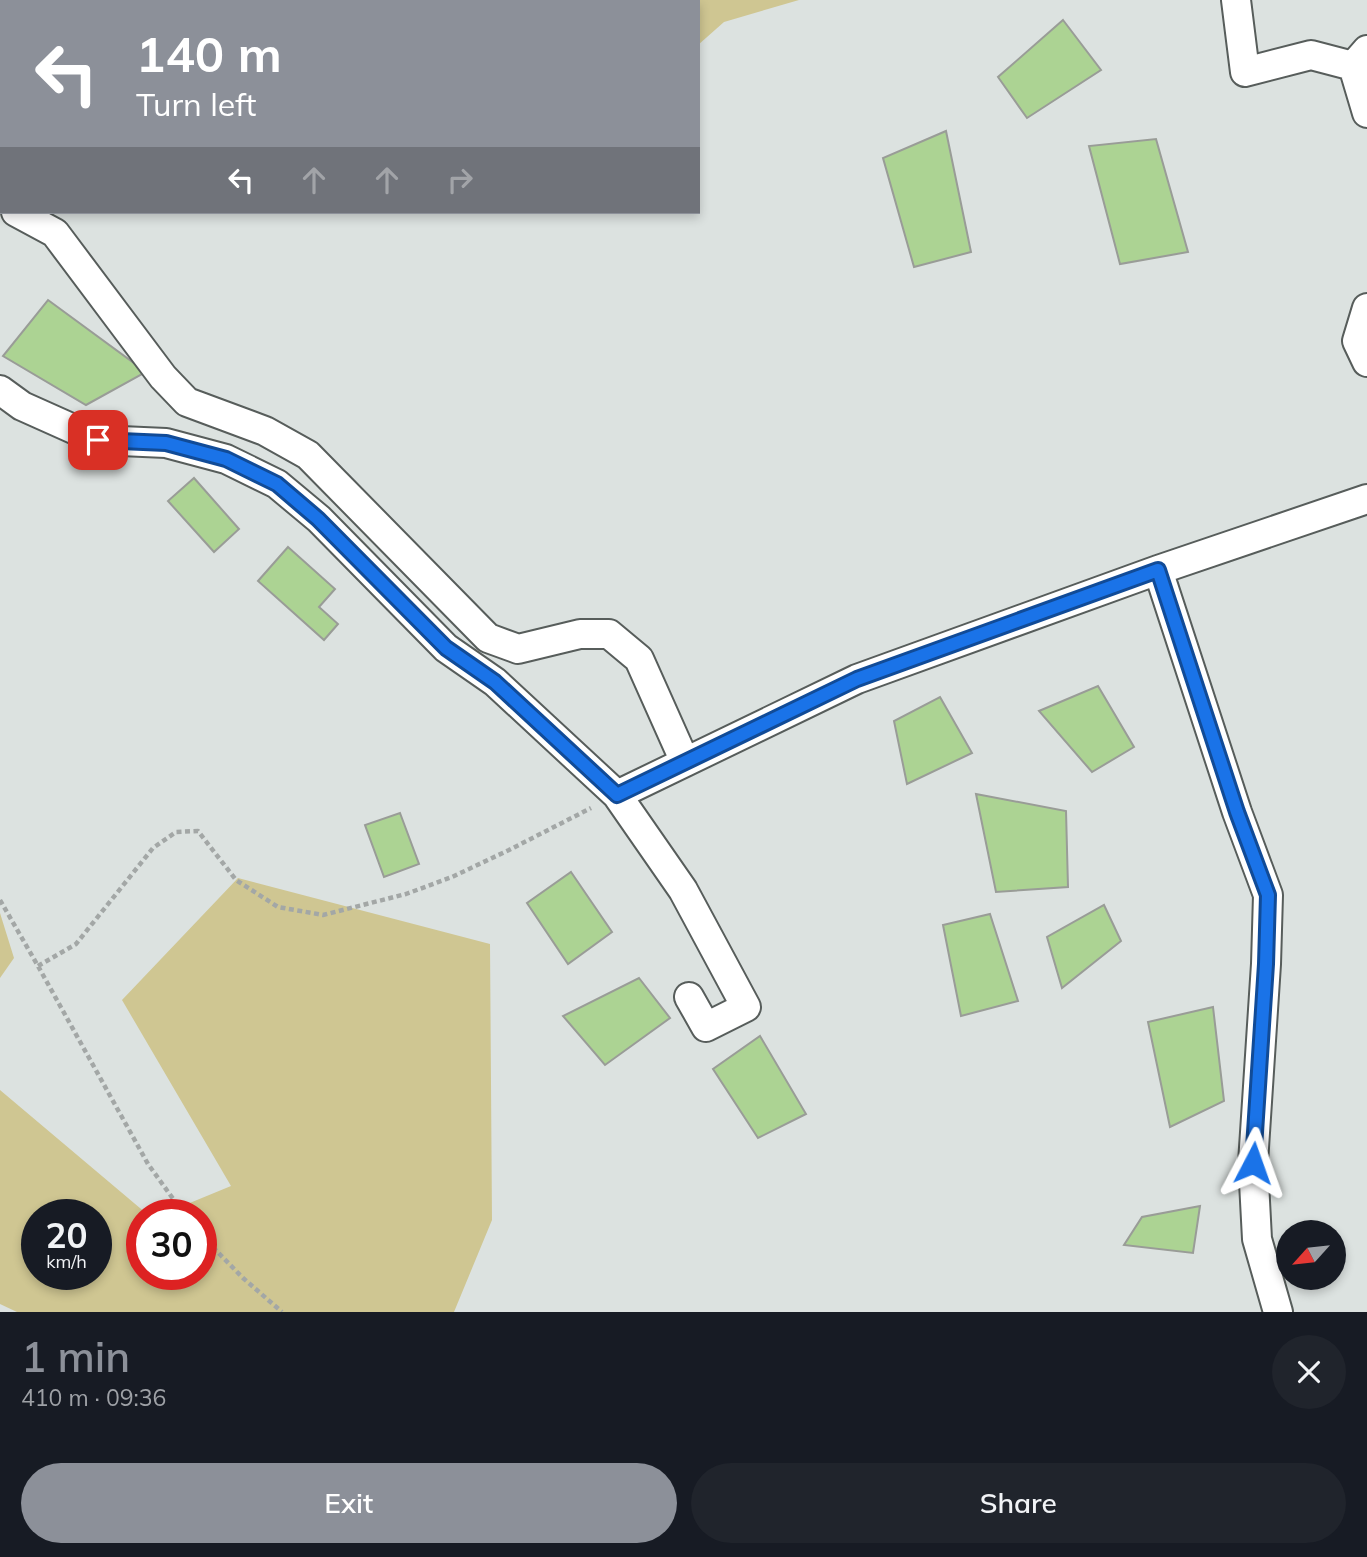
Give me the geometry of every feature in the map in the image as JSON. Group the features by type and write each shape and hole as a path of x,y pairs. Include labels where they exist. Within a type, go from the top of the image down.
{"street":[{"path":"1236,0 1245,72 1311,55 1360,58 1367,113"},
{"path":"20,214 55,233 163,377 187,402 265,431 308,455 488,638 518,649 580,634 609,634 639,660 685,762"},
{"path":"1367,308 1357,341 1367,362"},
{"path":"0,390 22,405 98,440 166,443 226,459 277,484 318,519 446,648 495,682 617,795 683,890 746,1007 706,1027 689,997"},
{"path":"617,795 857,679 1158,570 1367,499"},
{"path":"1158,570 1237,812 1268,895 1253,1163 1257,1239 1278,1312"}],"path":[{"path":"38,966 76,944 153,848 176,832 198,831 236,880 278,907 323,915 406,894 452,877 617,795"},
{"path":"0,900 148,1164 173,1199"},
{"path":"217,1252 282,1312"}],"shaded area":[{"path":"700,0 799,0 724,22 700,43"},
{"path":"238,878 490,944 492,1220 454,1312 17,1312 0,1304 0,1090 129,1199 126,1199 126,1290 217,1290 217,1199 199,1199 231,1186 122,1000"},
{"path":"0,913 14,958 0,978"}],"building":[{"path":"1063,20 1101,70 1027,118 998,77"},
{"path":"946,131 971,252 914,267 883,158"},
{"path":"1156,139 1188,252 1120,264 1089,146"},
{"path":"48,300 146,372 86,405 3,356"},
{"path":"194,478 239,529 214,552 168,501"},
{"path":"288,547 335,589 319,607 338,624 324,640 258,581"},
{"path":"1098,686 1134,747 1092,772 1039,711"},
{"path":"940,697 972,753 907,784 894,721"},
{"path":"976,794 1066,811 1068,887 996,892"},
{"path":"400,813 419,864 384,877 365,825"},
{"path":"571,872 612,932 568,964 527,903"},
{"path":"1104,905 1121,941 1062,988 1047,937"},
{"path":"990,914 1018,1001 961,1016 943,925"},
{"path":"639,978 670,1018 605,1065 563,1016"},
{"path":"1213,1007 1224,1101 1170,1127 1148,1022"},
{"path":"760,1036 806,1114 758,1138 713,1069"},
{"path":"1200,1206 1193,1253 1124,1245 1142,1217"}],"route":[{"path":"98,440 166,443 226,459 277,484 318,519 446,648 495,682 617,795 857,679 1158,570 1237,812 1268,895 1253,1163"}]}
